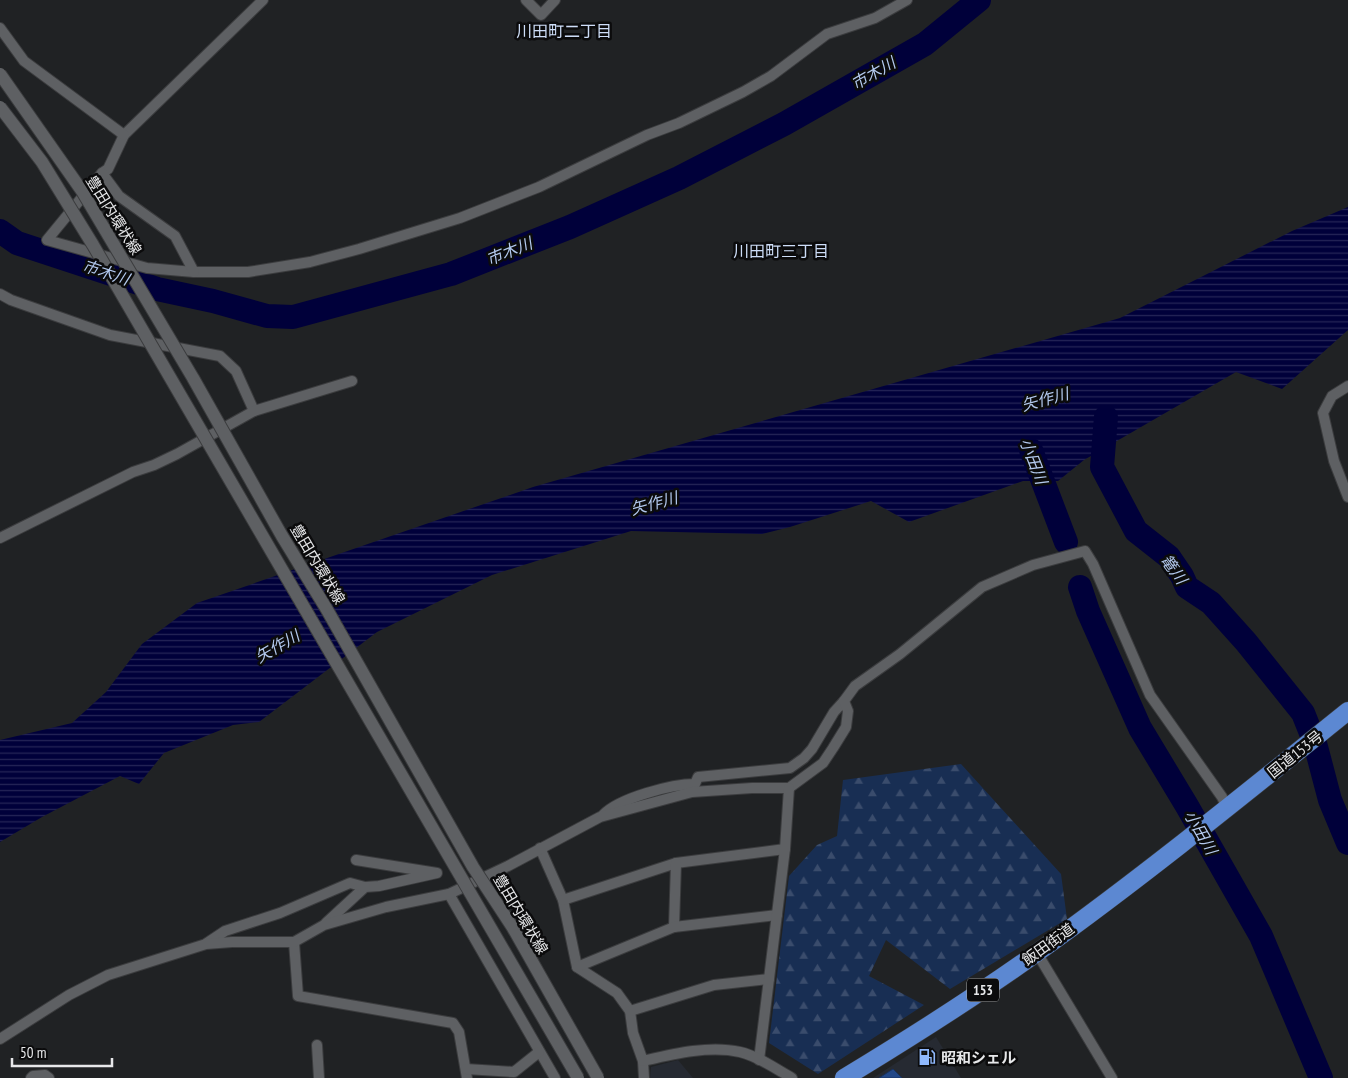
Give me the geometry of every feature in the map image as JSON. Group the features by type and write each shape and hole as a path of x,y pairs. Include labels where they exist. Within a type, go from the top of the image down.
{"highway":[{"name":"国道153号","path":"1242,797 1348,711"},
{"name":"飯田街道","path":"844,1078 972,997 1037,953 1242,797"}],"street":[{"path":"263,0 124,135 108,169 102,173 47,240 147,268 194,272 248,272 310,262 397,238 460,218 539,187 646,134 679,123 770,76 827,34 875,18 907,0"},
{"path":"526,0 541,15 555,0"},
{"path":"0,28 24,61 124,135"},
{"name":"豊田内環状線","path":"0,74 87,200 193,378 473,867 513,928 598,1078"},
{"path":"0,107 42,162 93,244 578,1078"},
{"path":"102,173 119,196 175,236 194,272"},
{"path":"0,294 11,300 110,336 220,356 236,371 254,411"},
{"path":"0,538 133,472 177,454 254,411 352,381"},
{"path":"1348,386 1332,396 1323,413 1334,462 1348,496"},
{"path":"600,817 609,809 634,798 681,784 695,784 698,776 790,768 804,758 812,749 834,712 855,686 900,654 982,587 1033,565 1085,551 1093,564 1150,695 1222,797 1227,808"},
{"path":"0,1039 69,995 108,975 206,944 294,942 324,926 386,907 449,894 508,866 600,817 692,792 752,788 789,788 823,763 833,748 846,727 848,712 844,701"},
{"path":"759,1060 785,849 789,788"},
{"path":"540,848 563,900 577,967 617,993 630,1011 633,1033 643,1061 644,1078"},
{"path":"563,900 676,863 785,849"},
{"path":"206,944 225,930 280,913 350,883 365,887 378,886 437,874 356,860"},
{"path":"674,927 676,863"},
{"path":"324,926 365,887"},
{"path":"449,894 483,950 555,1078"},
{"path":"577,967 674,927 777,915"},
{"path":"294,942 298,996 453,1023 459,1032 467,1074 514,1072 539,1052"},
{"path":"1037,953 1112,1078"},
{"path":"630,1011 714,985 769,979"},
{"path":"317,1045 319,1078"},
{"path":"643,1061 681,1052 723,1050 741,1052 792,1078"},
{"path":"30,1078 45,1075 50,1078"}],"shaded area":[{"name":"昭和シェル","path":"936,1037 961,1078 873,1078"},
{"path":"678,1060 693,1078 650,1078 651,1067"}],"green space":[{"path":"961,764 1061,874 1067,919 950,989 886,940 869,976 924,1005 818,1074 769,1043 789,876 817,845 837,836 843,780"}],"water":[{"name":"矢作川","path":"1348,207 1348,330 1282,389 1236,372 1084,460 1058,481 1023,481 909,522 871,501 762,534 631,531 492,575 377,632 259,722 233,725 164,753 139,784 120,776 42,817 0,842 0,740 72,723 106,692 142,644 197,603 533,487 1120,318 1292,231"}],"building":[{"path":"893,1069 902,1078 879,1078"}],"waterway":[{"name":"市木川","path":"0,231 17,243 157,289 213,301 267,316 293,317 451,274 570,227 679,178 784,124 925,44 979,0"},
{"name":"篭川","path":"1106,417 1102,467 1136,531 1169,557 1187,587 1211,603 1246,642 1303,713 1315,743 1330,800 1348,843"},
{"name":"小田川","path":"1031,450 1066,542"},
{"name":"小田川","path":"1080,587 1088,611 1140,728 1261,936 1321,1078"}],"place":[{"name":"昭和シェル","path":"927,1057"}],"district":[{"name":"川田町二丁目","path":"564,31"},
{"name":"川田町三丁目","path":"781,251"}]}
